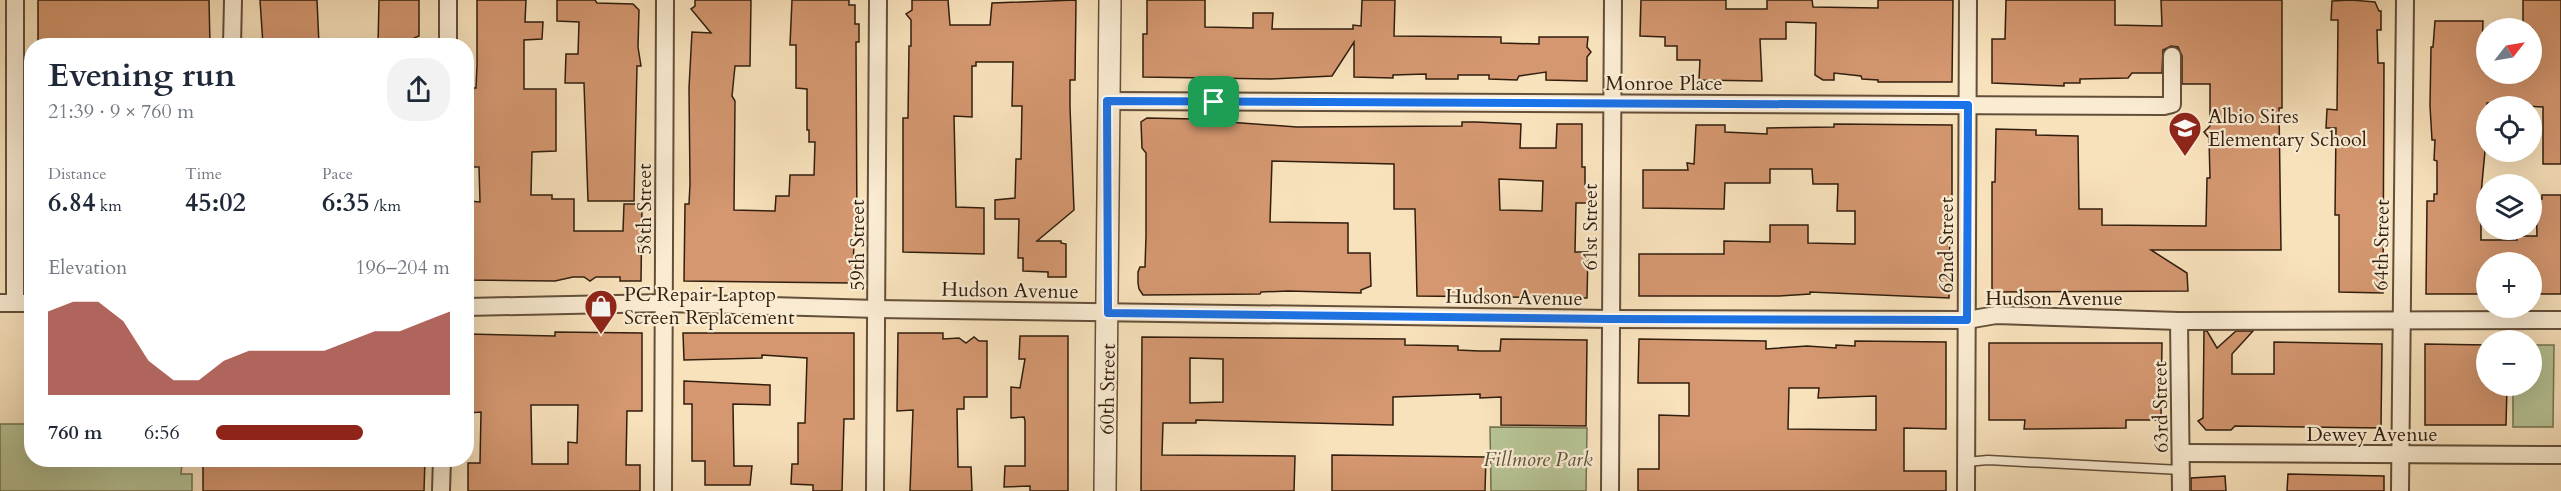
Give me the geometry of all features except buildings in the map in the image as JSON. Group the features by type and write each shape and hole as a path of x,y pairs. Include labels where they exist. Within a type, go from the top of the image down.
{"street":[{"path":"15,0 16,303"},
{"path":"232,38 233,0"},
{"path":"448,0 448,38"},
{"name":"58th Street","path":"663,491 665,0"},
{"name":"59th Street","path":"875,491 878,309 878,0"},
{"name":"60th Street","path":"1105,491 1108,313 1107,101 1110,0"},
{"name":"61st Street","path":"1610,491 1613,0"},
{"name":"62nd Street","path":"1966,491 1968,0"},
{"name":"64th Street","path":"2400,491 2405,0"},
{"name":"Monroe Place","path":"1107,101 2172,104 2172,56"},
{"name":"Hudson Avenue","path":"474,307 665,303 1108,313 1611,319 1967,320 1996,315 2179,321 2561,320"},
{"name":"63rd Street","path":"2179,321 2181,491"},
{"name":"Dewey Avenue","path":"2182,462 2401,456 2561,455"},
{"path":"441,491 442,467"}],"lane":[{"path":"1966,462 1988,460 2182,462"}],"green space":[{"path":"2542,345 2554,345 2553,427 2513,427 2513,396 2542,396"},
{"path":"0,424 24,424 24,467 182,467 181,474 192,474 192,491 0,491"},
{"name":"Fillmore Park","path":"1490,427 1587,428 1586,491 1491,491"}],"place":[{"name":"Albio Sires Elementary School","path":"2185,157"},
{"name":"PC Repair Laptop Screen Replacement","path":"601,335"}],"route":[{"path":"1107,101 1214,102 1968,105 1967,320 1611,319 1108,313 1107,101"}]}
